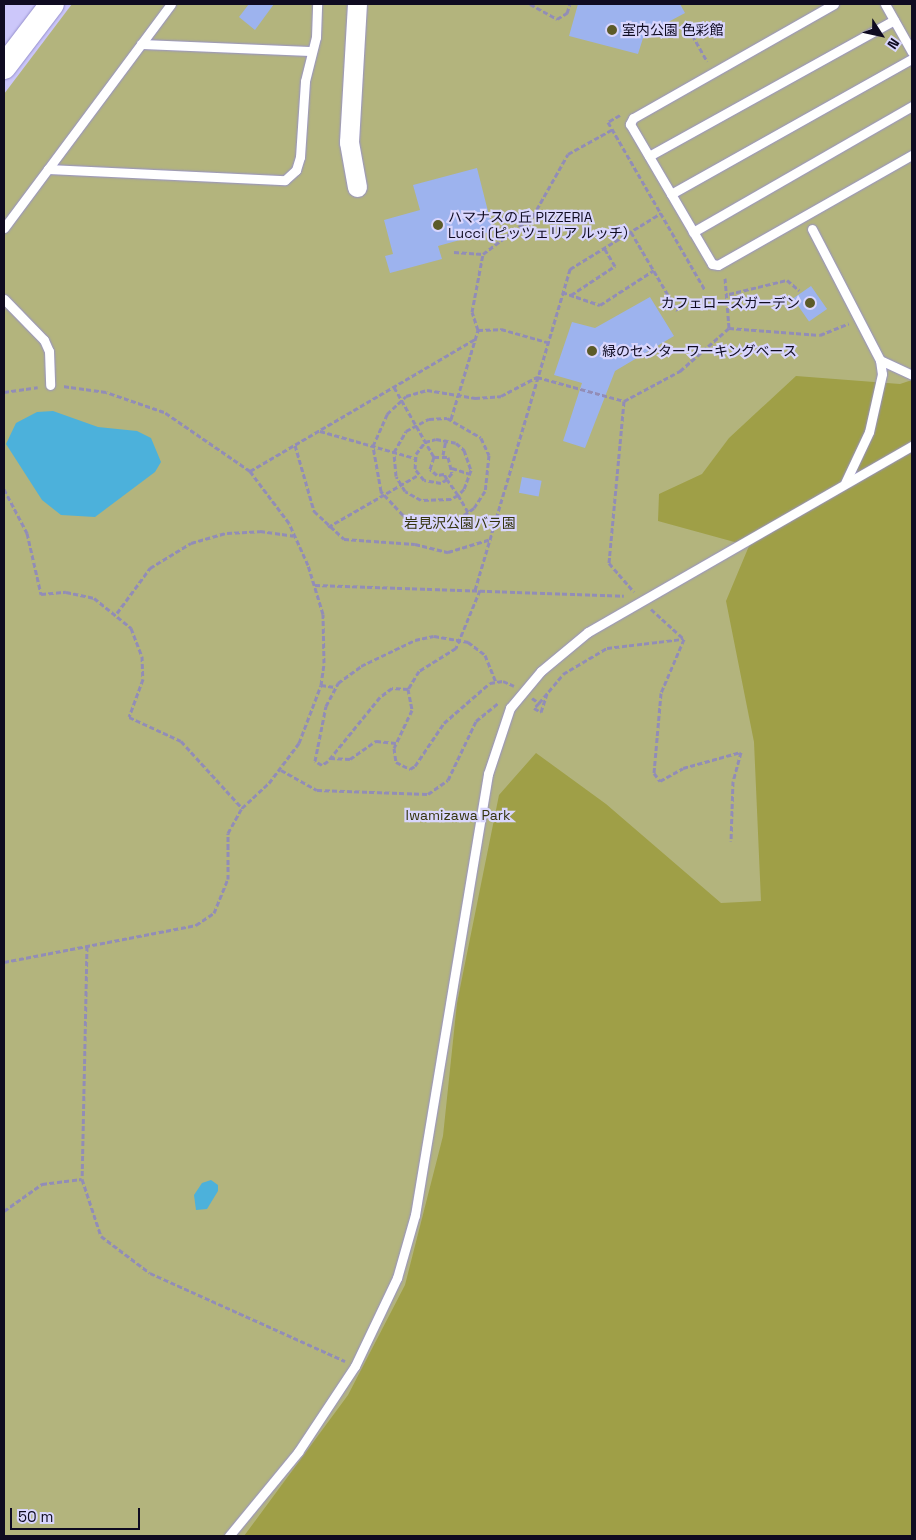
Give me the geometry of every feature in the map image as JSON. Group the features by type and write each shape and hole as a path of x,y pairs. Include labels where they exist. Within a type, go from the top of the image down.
{"street":[{"path":"4,66 52,4"},
{"path":"357,4 348,142 357,187"}],"lane":[{"path":"4,228 172,4"},
{"path":"48,169 285,180 296,170 300,157 317,4"},
{"path":"834,4 633,118 630,124 712,264 718,265 912,155"},
{"path":"885,4 912,52"},
{"path":"649,156 894,20"},
{"path":"141,44 311,51"},
{"path":"671,194 912,59"},
{"path":"693,232 912,106"},
{"path":"812,229 880,360 880,398 854,470 843,486"},
{"path":"4,299 44,340 49,351 50,385"},
{"path":"880,360 912,375"},
{"path":"230,1536 298,1452 355,1366 397,1278 415,1215 439,1049 488,774 501,728 520,694 570,644 912,446"}],"path":[{"path":"530,4 557,19 568,13 570,4"},
{"path":"685,22 707,61"},
{"path":"454,252 483,254 533,216 568,154 613,129 705,290"},
{"path":"539,702 520,694 504,681 496,682 453,713 415,766 410,768 396,762 396,743 412,710 408,689 419,672 456,648 462,639 478,590 546,342 570,269 661,213"},
{"path":"631,232 678,310"},
{"path":"570,295 615,266 604,248"},
{"path":"451,419 478,330 472,312 483,254"},
{"path":"562,292 600,305 654,270"},
{"path":"725,278 728,294 729,328"},
{"path":"728,294 787,280 799,290"},
{"path":"448,479 431,484 418,475 415,458 425,442 446,439 464,450 470,474 458,495 432,503 401,485 394,452 400,439 415,424 436,417 451,419 481,438 489,455 485,492 468,512 440,524 420,523 402,515 383,495 375,476 373,446 381,424 401,399 427,390 458,395 501,396 536,377 624,401 680,371 729,328 820,335 857,318"},
{"path":"478,330 501,329 546,342"},
{"path":"250,471 475,339"},
{"path":"4,392 50,385 106,392 164,412 250,471 276,503 295,536 315,585 324,622 321,685 299,743 281,770 242,808 228,833 228,879 214,913 196,925 4,962"},
{"path":"394,387 434,457 430,469 448,479 468,512"},
{"path":"624,401 609,563 643,602 684,638"},
{"path":"320,431 415,458"},
{"path":"446,439 443,455 452,468 470,474"},
{"path":"295,445 314,511 328,527 344,539 415,544 448,552 491,539"},
{"path":"434,457 443,455"},
{"path":"448,479 452,468"},
{"path":"328,527 418,475"},
{"path":"4,489 27,533 41,594 84,595 117,613 135,635 143,662 143,679 129,717 181,740 242,808"},
{"path":"117,613 150,568 190,543 227,533 260,531 295,536"},
{"path":"315,585 595,592 643,602"},
{"path":"408,689 392,688 380,698 322,765 313,756 336,687 361,666 415,640 434,636 462,639 485,655 496,682"},
{"path":"547,694 541,712 534,708 539,702 575,664 607,648 684,638"},
{"path":"684,638 661,693 654,773 660,781 683,768 741,752 733,781 731,841"},
{"path":"321,685 336,687"},
{"path":"281,770 317,790 428,794 448,780 476,721 491,705 520,694"},
{"path":"330,758 350,759 376,741 396,743"},
{"path":"87,946 82,1180 101,1236 133,1263 355,1366"},
{"path":"4,1211 42,1184 82,1180"}],"green space":[{"name":"Iwamizawa Park","path":"72,4 912,4 912,1536 4,1536 4,94"}],"shaded area":[{"path":"796,376 900,384 912,380 912,1536 244,1536 348,1395 405,1285 443,1136 457,1003 499,795 536,753 606,804 721,903 761,901 754,742 726,601 749,546 658,521 659,494 702,474 729,438"}],"water":[{"path":"53,411 98,427 137,431 151,438 161,462 155,472 95,517 61,515 42,500 6,444 16,423 37,412"},
{"path":"211,1180 218,1185 218,1191 207,1209 196,1210 194,1195 202,1183"}],"building":[{"path":"249,4 274,4 255,30 239,17"},
{"name":"室内公園 色彩館","path":"578,4 680,4 685,13 644,35 638,54 569,36"},
{"name":"ハマナスの丘 PIZZERIA Lucci (ピッツェリア ルッチ）","path":"477,168 493,231 438,246 442,259 390,273 385,256 393,254 384,220 420,210 413,185"},
{"name":"カフェローズガーデン","path":"811,286 827,309 809,322 793,299"},
{"name":"緑のセンターワーキングベース","path":"650,297 674,336 615,371 585,448 563,441 582,383 554,375 572,322 595,328"},
{"path":"522,477 542,481 539,497 519,493"}],"place":[{"name":"室内公園 色彩館","path":"612,30"},
{"name":"ハマナスの丘 PIZZERIA Lucci (ピッツェリア ルッチ）","path":"438,225"},
{"name":"カフェローズガーデン","path":"810,303"},
{"name":"緑のセンターワーキングベース","path":"592,351"}],"park label":[{"name":"岩見沢公園バラ園","path":"460,523"}]}
